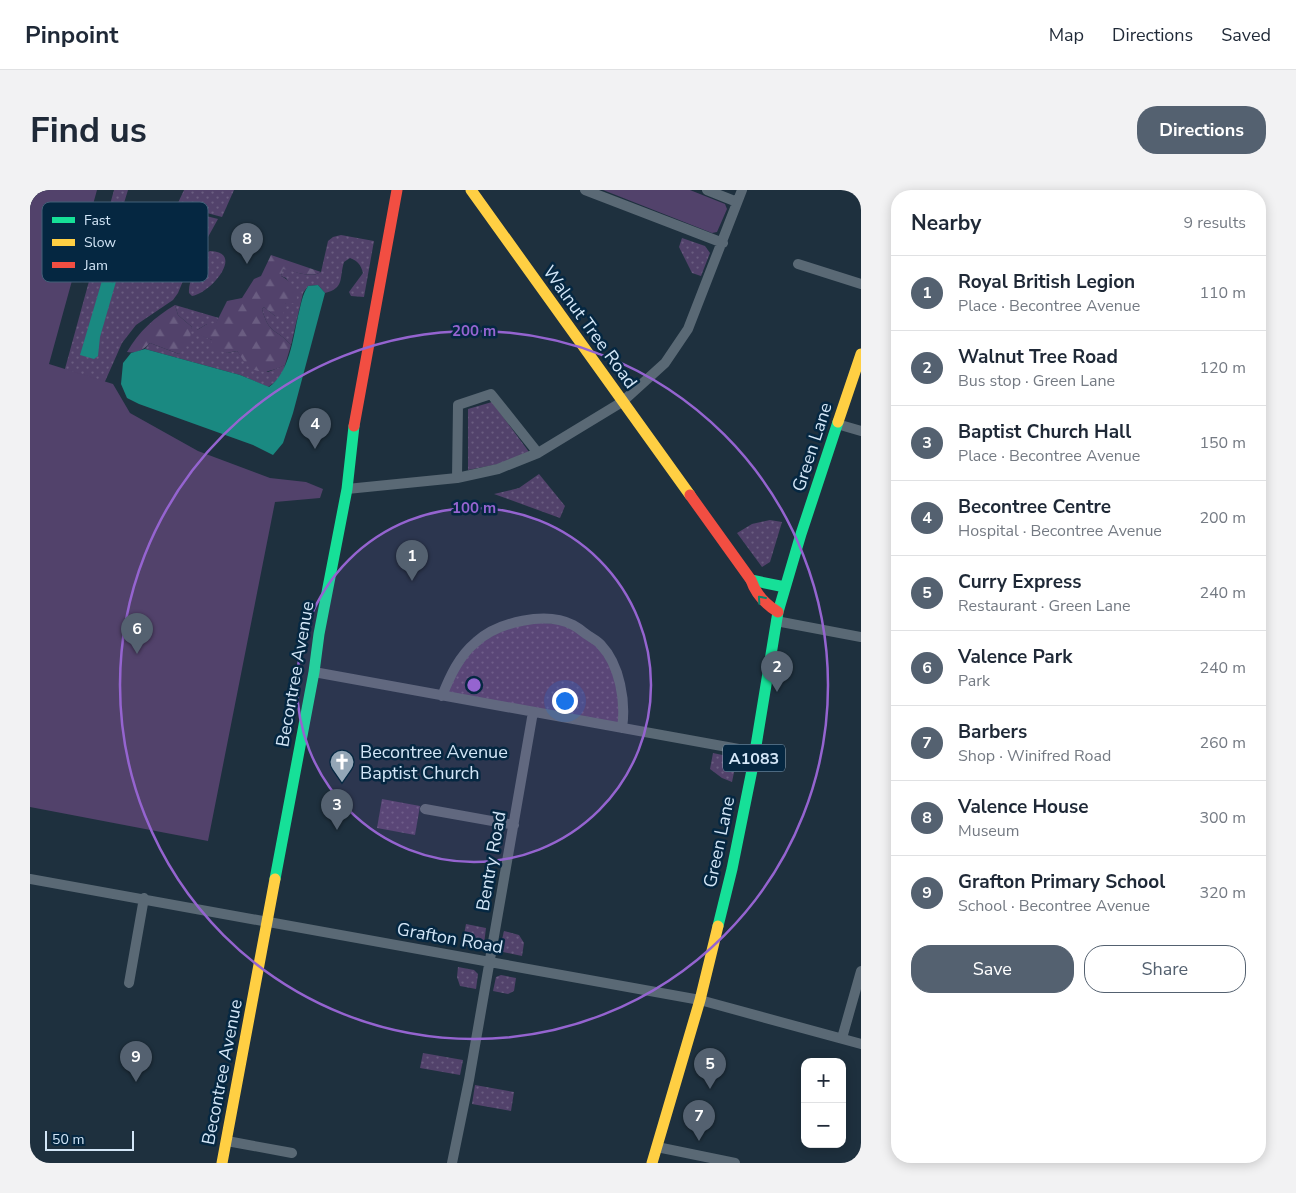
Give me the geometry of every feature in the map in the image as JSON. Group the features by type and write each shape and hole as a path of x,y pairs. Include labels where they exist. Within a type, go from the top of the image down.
{"street":[{"name":"Becontree Avenue","path":"222,1163 347,489 352,445 397,190"},
{"name":"Walnut Tree Road","path":"471,190 751,580 753,588 759,597 777,617"},
{"path":"585,190 723,243"},
{"path":"707,190 737,202"},
{"path":"347,489 457,478 498,470 538,453 622,402 665,363 688,329 742,190"},
{"path":"798,264 861,284"},
{"name":"Green Lane","path":"652,1163 700,1000 732,870 755,752 777,617 837,424 861,354"},
{"path":"457,478 458,405 491,394 538,453"},
{"path":"837,424 861,431"},
{"path":"751,580 785,587"},
{"path":"777,617 861,637"},
{"path":"442,696 450,675 463,655 491,631 519,621 548,619 572,624 601,645 614,666 622,687 625,713 622,728"},
{"path":"314,672 755,752"},
{"name":"Bentry Road","path":"452,1163 469,1080 534,712"},
{"path":"425,808 514,825"},
{"name":"Grafton Road","path":"30,879 144,898 700,1000 861,1044"},
{"path":"129,983 144,898"},
{"path":"842,1038 861,971"},
{"path":"227,1141 292,1153"},
{"path":"657,1147 735,1163"}],"green space":[{"path":"30,190 97,190 94,202 42,202 42,282 72,282 49,364 113,384 130,413 198,451 270,478 306,482 323,489 320,498 275,502 208,841 30,807"},
{"path":"114,190 128,190 124,202 111,202"},
{"path":"184,190 234,190 222,217 208,213 208,202 178,202"},
{"path":"603,190 690,190 725,204 727,209 717,232 712,233"},
{"path":"208,216 218,219 208,237"},
{"path":"341,235 374,241 364,297 351,296 349,292 363,273 359,264 350,258 344,262 340,282 336,288 325,293 318,285 308,286 303,293 291,345 270,327 262,309 264,307 275,316 286,303 289,283 286,278 281,276 283,268 307,275 321,272 328,241 333,237"},
{"path":"682,238 705,246 710,253 701,276 692,273 679,247"},
{"path":"208,252 220,253 225,258 225,265 215,281 199,294 192,296 189,293 191,282 208,282"},
{"path":"271,255 321,272 307,275 283,269 281,276 291,285 297,298 294,303 286,303 283,315 275,316 264,307 262,309 270,327 291,345 285,365 271,371 261,371 247,365 237,351 227,353 214,349 211,344 212,340 197,334 197,330 207,324 216,323 227,301 242,298 254,279 261,276"},
{"path":"89,282 183,282 173,300 136,325 122,343 103,386 63,376"},
{"path":"175,305 219,318 216,324 207,324 197,330 197,333 212,340 227,353 237,351 242,357 268,372 285,365 281,375 268,387 240,375 145,349 150,343 179,354 192,327 178,315"},
{"path":"175,305 178,315 192,327 189,343 179,354 150,343 140,350 127,352 148,325"},
{"path":"492,402 529,452 499,464 468,470 468,409"},
{"path":"539,474 565,506 560,518 494,494 519,488"},
{"path":"770,520 782,522 770,562 762,567 737,533 752,524"},
{"path":"519,621 572,625 601,645 614,666 622,728 442,696 476,642"},
{"path":"713,753 737,758 732,782 722,778 710,769"},
{"path":"382,799 420,806 415,835 377,828"},
{"path":"466,924 486,928 484,944 479,948 462,945"},
{"path":"504,931 519,935 524,943 522,956 503,952 500,948"},
{"path":"458,967 474,970 478,974 476,989 460,986 457,977"},
{"path":"501,975 516,978 514,991 508,994 493,991 496,977"},
{"path":"423,1053 463,1060 460,1075 420,1068"},
{"path":"475,1085 514,1092 511,1111 472,1104"}],"shaded area":[{"path":"102,282 116,282 100,337 98,356 94,359 80,355"},
{"path":"318,285 325,293 293,413 283,443 273,455 253,445 127,398 121,384 123,363 131,353 145,349 240,375 269,387 276,381 286,364 306,289 308,286"}],"traffic: fast":[{"path":"718,926 732,869 752,770 778,612 801,534 838,422"},
{"path":"275,879 347,489 354,426"},
{"path":"751,580 785,587"}],"traffic: slow":[{"path":"471,190 690,495"},
{"path":"838,422 861,354"},
{"path":"222,1163 275,879"},
{"path":"652,1163 700,1000 718,926"}],"traffic: jam":[{"path":"354,426 397,190"},
{"path":"690,495 751,580 758,595 778,612"}],"place":[{"name":"Valence House","path":"247,264"},
{"name":"Becontree Centre","path":"315,449"},
{"name":"Royal British Legion","path":"412,581"},
{"name":"Valence Park","path":"137,654"},
{"name":"Walnut Tree Road","path":"777,692"},
{"name":"Becontree Avenue Baptist Church","path":"342,783"},
{"name":"Baptist Church Hall","path":"337,830"},
{"name":"Grafton Primary School","path":"136,1082"},
{"name":"Curry Express","path":"710,1089"},
{"name":"Barbers","path":"699,1141"}]}
